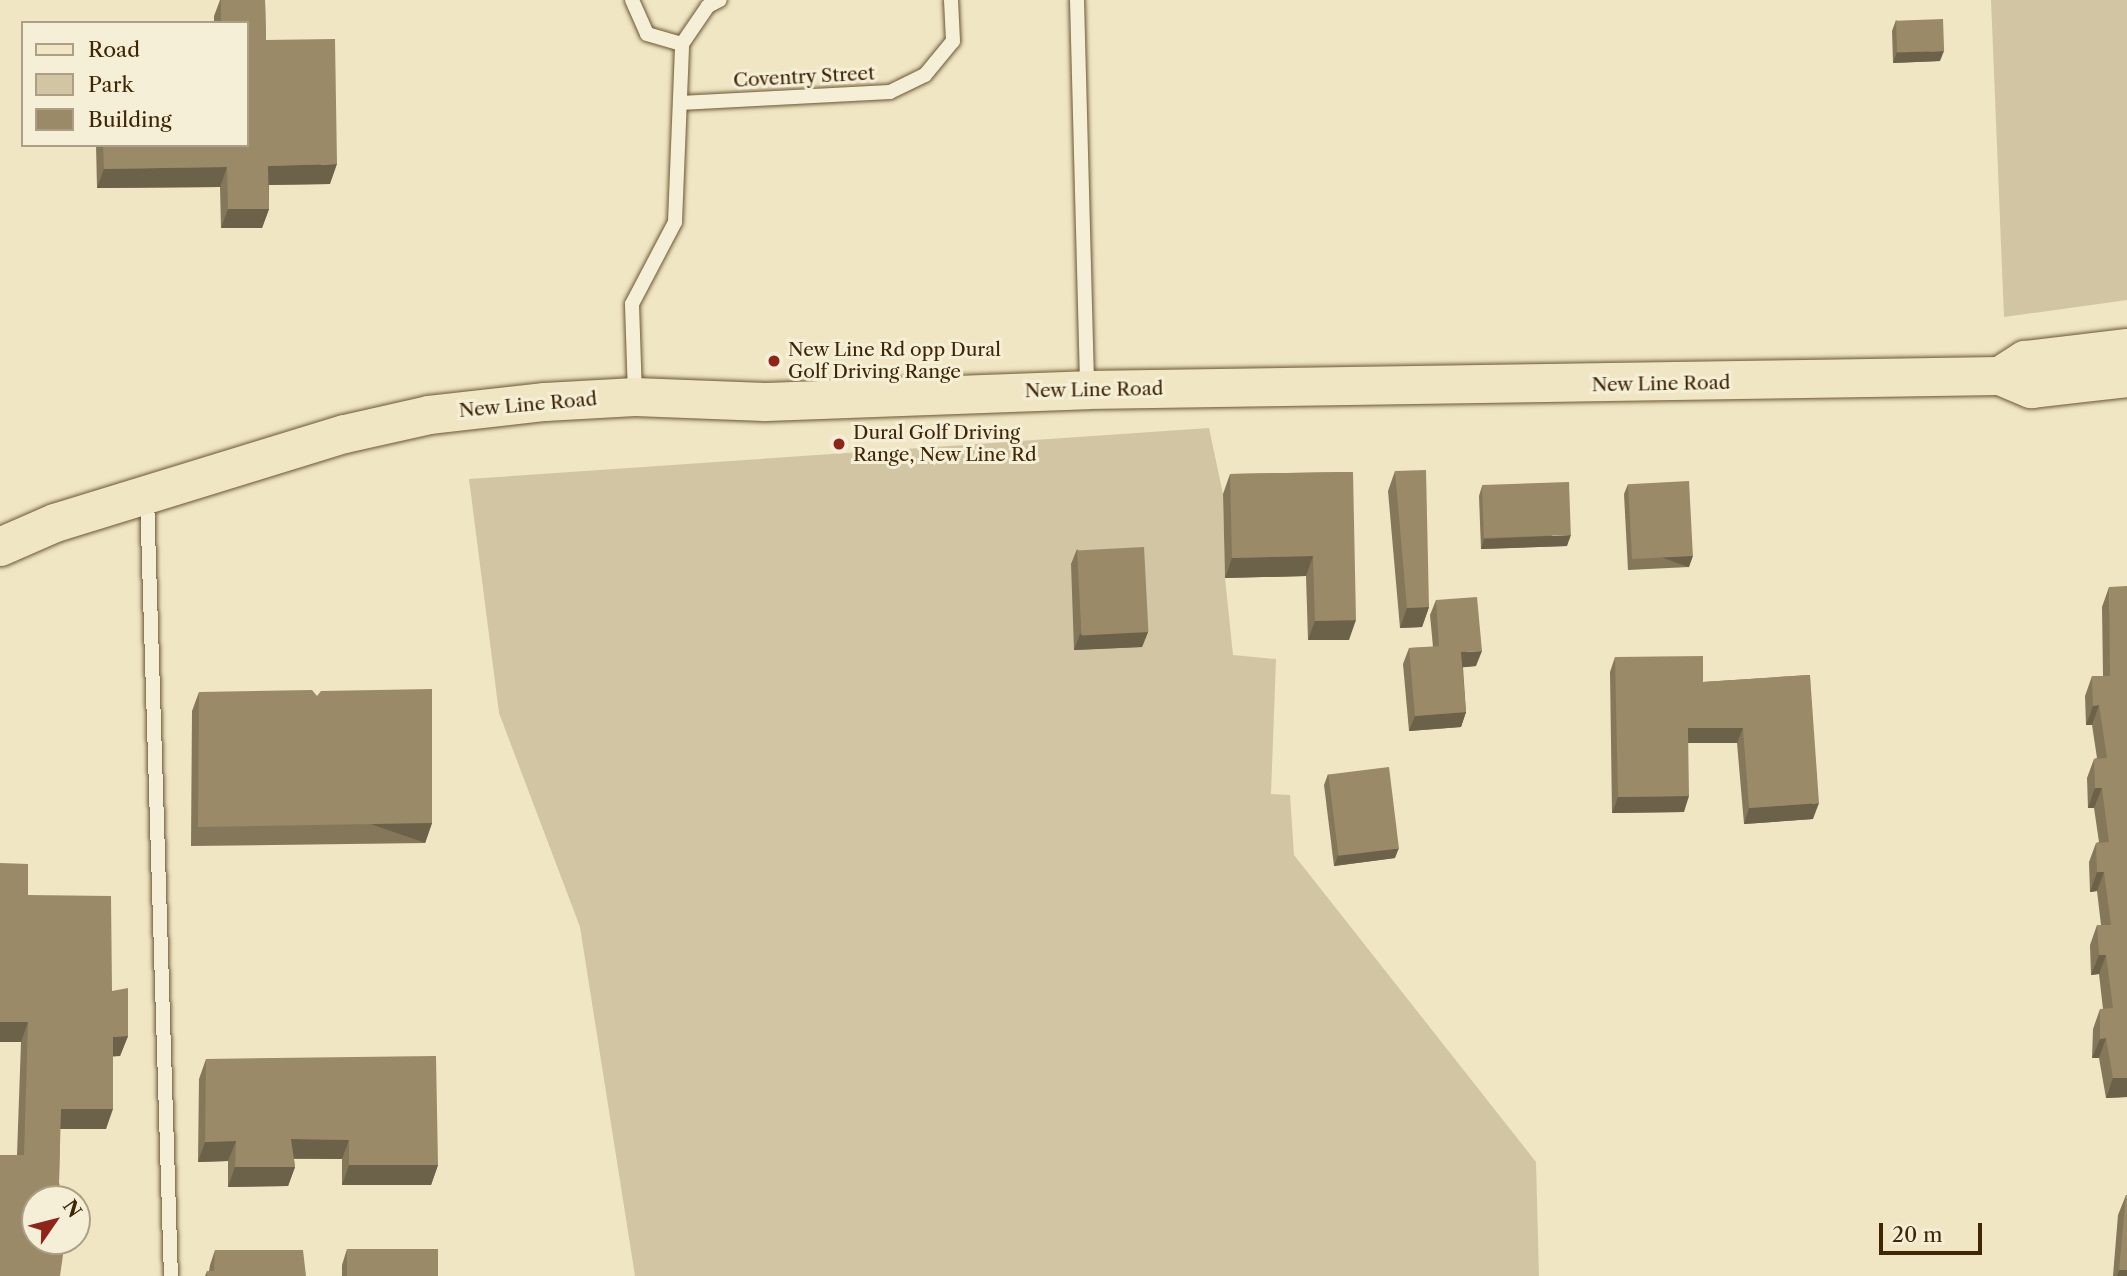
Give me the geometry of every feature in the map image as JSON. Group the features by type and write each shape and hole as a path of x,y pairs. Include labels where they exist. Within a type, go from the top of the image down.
{"main road":[{"name":"New Line Road","path":"2000,376 2025,360 2127,348"},
{"name":"New Line Road","path":"0,547 55,523 270,455 429,415 635,397 765,402 1087,390 2000,376 2031,389 2127,378"}],"lane":[{"path":"632,0 647,34 682,44"},
{"path":"635,397 632,304 675,222 682,44 708,6 720,0"},
{"name":"Coventry Street","path":"680,103 890,92 925,75 953,41 951,0"},
{"path":"1077,0 1087,390"},
{"path":"147,495 171,1276"}],"green space":[{"path":"1991,0 2127,0 2127,300 2004,317"},
{"path":"1209,428 1223,494 1225,578 1233,655 1276,659 1271,794 1290,795 1294,855 1536,1162 1539,1276 635,1276 580,927 499,713 469,479"}],"building":[{"path":"221,0 265,0 266,40 335,39 337,164 268,166 269,209 228,209 227,167 104,169 103,147 248,147 248,21 221,21"},
{"path":"1943,19 1944,51 1897,53 1896,21"},
{"path":"1426,470 1429,607 1407,608 1395,471"},
{"path":"1353,472 1356,620 1315,621 1313,556 1232,558 1230,474"},
{"path":"1689,481 1693,556 1632,559 1628,484"},
{"path":"1569,482 1571,535 1484,538 1482,485"},
{"path":"1144,547 1148,632 1082,635 1077,551"},
{"path":"2127,586 2127,1078 2113,1078 2106,1038 2100,1039 2100,1009 2113,1008 2106,955 2099,955 2097,925 2111,925 2104,872 2097,872 2096,843 2109,842 2102,788 2095,788 2094,759 2107,758 2099,705 2093,706 2092,676 2110,676 2109,587"},
{"path":"1477,597 1482,651 1461,652 1466,712 1415,716 1409,648 1439,646 1436,600"},
{"path":"1703,656 1703,682 1810,675 1819,803 1749,808 1743,728 1688,728 1689,796 1618,797 1615,657"},
{"path":"432,689 432,823 198,827 199,692 312,690 317,696 321,691"},
{"path":"1389,767 1399,848 1338,856 1328,774"},
{"path":"0,863 28,864 28,895 111,896 112,991 128,988 128,1036 113,1037 113,1109 61,1109 60,1185 21,1185 21,1255 63,1255 60,1276 0,1276 0,1155 24,1155 28,1022 0,1022"},
{"path":"436,1056 438,1165 349,1165 349,1140 291,1139 295,1167 235,1167 236,1141 205,1142 206,1059"},
{"path":"2126,1195 2127,1270 2119,1270"},
{"path":"347,1249 438,1249 438,1276 347,1276"},
{"path":"215,1250 303,1250 306,1276 207,1276 207,1271 214,1271"}],"place":[{"name":"New Line Rd opp Dural Golf Driving Range","path":"774,361"},
{"name":"Dural Golf Driving Range, New Line Rd","path":"839,444"}]}
